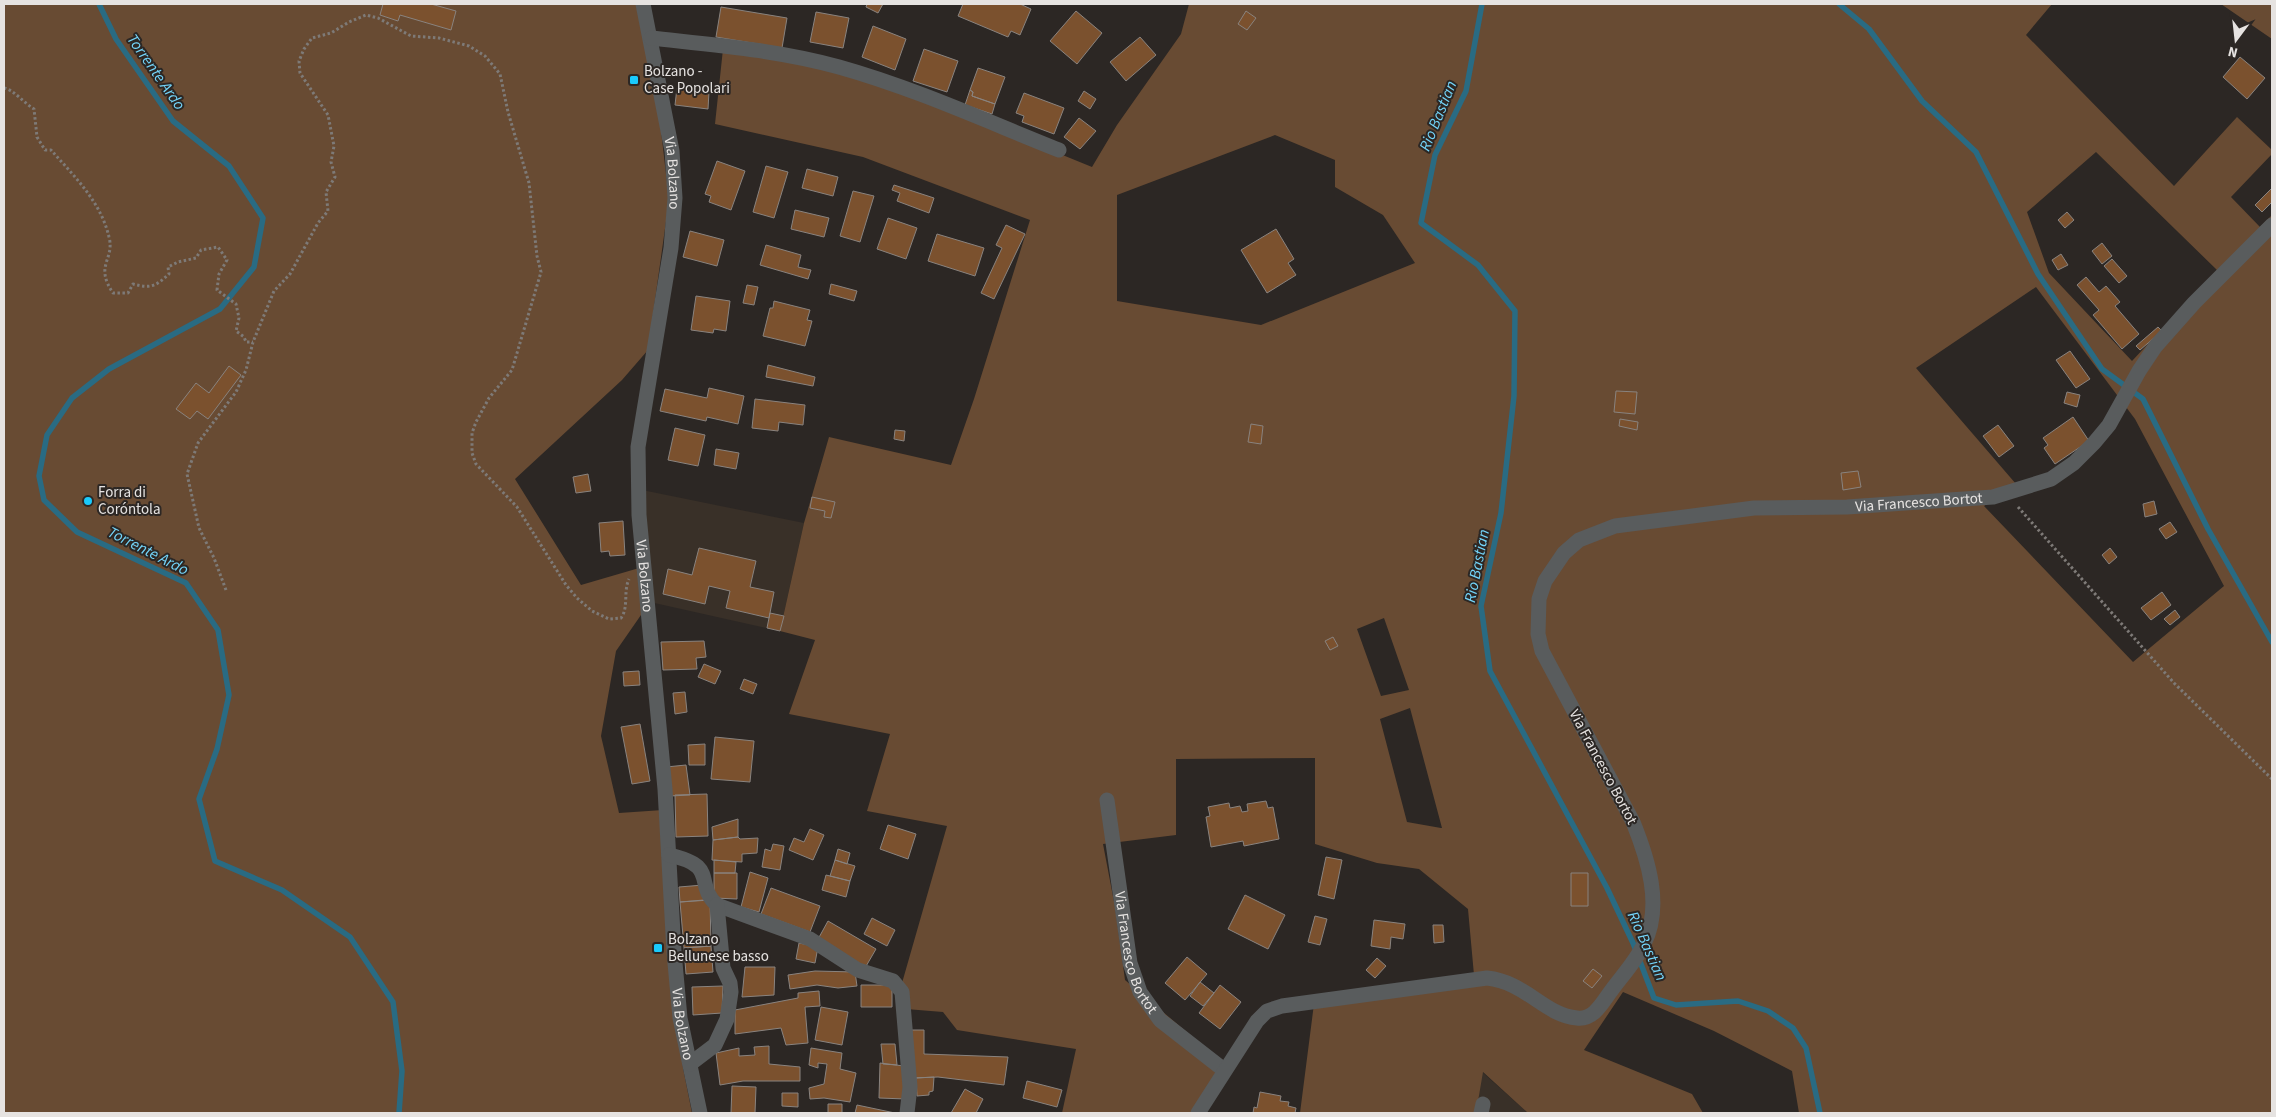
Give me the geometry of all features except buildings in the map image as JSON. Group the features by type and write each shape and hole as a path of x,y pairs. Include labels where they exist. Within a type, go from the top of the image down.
{"street":[{"name":"Via Bolzano","path":"643,4 672,152 676,198 671,248 638,447 639,515 665,788 674,952 680,1018 700,1113"},
{"path":"651,38 741,48 839,67 899,86 1059,150"},
{"name":"Via Francesco Bortot","path":"1198,1113 1257,1021 1267,1012 1282,1006 1487,978 1503,980 1519,986 1560,1013 1584,1018 1595,1012 1644,945 1650,929 1653,909 1652,892 1643,848 1633,822 1547,664 1538,634 1539,599 1545,581 1564,553 1579,540 1615,526 1754,508 1847,507 1963,500 2006,493 2051,479 2074,463 2094,443 2109,425 2139,371 2155,347 2194,303 2272,225"},
{"name":"Via Francesco Bortot","path":"1107,800 1130,962 1140,992 1154,1014 1174,1033 1224,1070"},
{"path":"669,854 686,860 699,867 703,872 710,895 717,905 723,968 731,992 727,1019 715,1045 690,1064"},
{"path":"717,905 810,939 858,970 893,981 899,986 902,992 910,1087 907,1113"}],"path":[{"path":"226,590 214,558 199,528 187,474 198,443 236,392 246,370 254,342 274,291 290,274 318,222 328,211 326,192 335,176 331,162 334,146 328,115 300,73 300,61 304,49 312,38 331,33 348,22 366,16 378,18 411,36 439,38 470,46 485,56 500,74 508,112 529,183 537,256 541,272 512,370 489,398 472,433 472,453 476,464 517,507 566,585 592,610 609,619 621,618 624,614 628,580 634,574 644,573"},
{"path":"4,88 9,89 24,103 34,109 37,137 45,150 51,150 89,194 103,218 110,239 104,276 113,293 128,293 133,284 145,287 156,286 169,274 168,267 178,262 196,258 201,250 218,247 227,260 219,274 216,290 223,293 236,304 239,318 236,331 244,337 246,342 254,342"},
{"path":"2006,493 2174,683 2272,779"}],"shaded area":[{"path":"4,4 636,4 660,122 669,200 648,350 622,380 515,479 581,585 646,566 650,602 616,651 601,736 619,813 663,810 683,1068 692,1113 4,1113"},
{"path":"1189,4 2052,4 2026,35 2174,186 2237,117 2272,150 2272,154 2231,197 2260,227 2272,215 2272,1113 1799,1113 1792,1071 1714,1031 1623,992 1584,1050 1692,1094 1703,1113 1528,1113 1483,1072 1476,1113 1300,1113 1315,996 1474,975 1468,909 1419,869 1377,863 1315,844 1315,758 1176,759 1176,835 1103,844 1115,907 1125,980 1227,1066 1204,1113 1062,1113 1076,1049 957,1030 943,1012 906,1009 902,983 947,826 867,811 890,734 789,714 815,640 780,631 804,523 829,437 951,465 974,399 1030,220 863,157 715,124 723,49 786,58 933,102 1092,167 1117,125 1181,34","holes":["1275,135 1335,160 1335,187 1383,215 1415,263 1261,325 1117,301 1117,195","2096,152 2217,270 2132,361 2049,273 2027,212","2036,287 2135,419 2224,586 2133,662 1984,506 2016,484 1916,368","1384,618 1409,690 1381,696 1357,629","1410,708 1442,828 1407,822 1380,719"]},
{"path":"2221,4 2272,4 2272,39"},
{"path":"642,490 804,523 780,631 650,602"},
{"path":"1482,1072 1528,1113 1476,1113"}],"waterway":[{"name":"Torrente Ardo","path":"99,4 116,39 173,121 229,166 263,218 254,267 220,309 109,369 72,398 47,435 39,476 44,500 77,532 186,583 218,630 229,695 217,749 199,799 215,861 282,890 350,937 393,1002 402,1071 399,1113"},
{"name":"Rio Bastian","path":"1482,4 1466,91 1435,155 1421,223 1478,265 1515,311 1514,396 1501,513 1481,606 1490,671 1607,888 1633,943 1654,998 1676,1005 1738,1001 1768,1011 1793,1028 1806,1048 1820,1113"},
{"path":"1839,4 1869,29 1922,101 1976,152 2038,274 2102,369 2143,399 2208,529 2272,642"}],"place":[{"name":"Bolzano - Case Popolari","path":"634,80"},
{"name":"Forra di Coróntola","path":"88,501"},
{"name":"Bolzano Bellunese basso","path":"658,948"}]}
